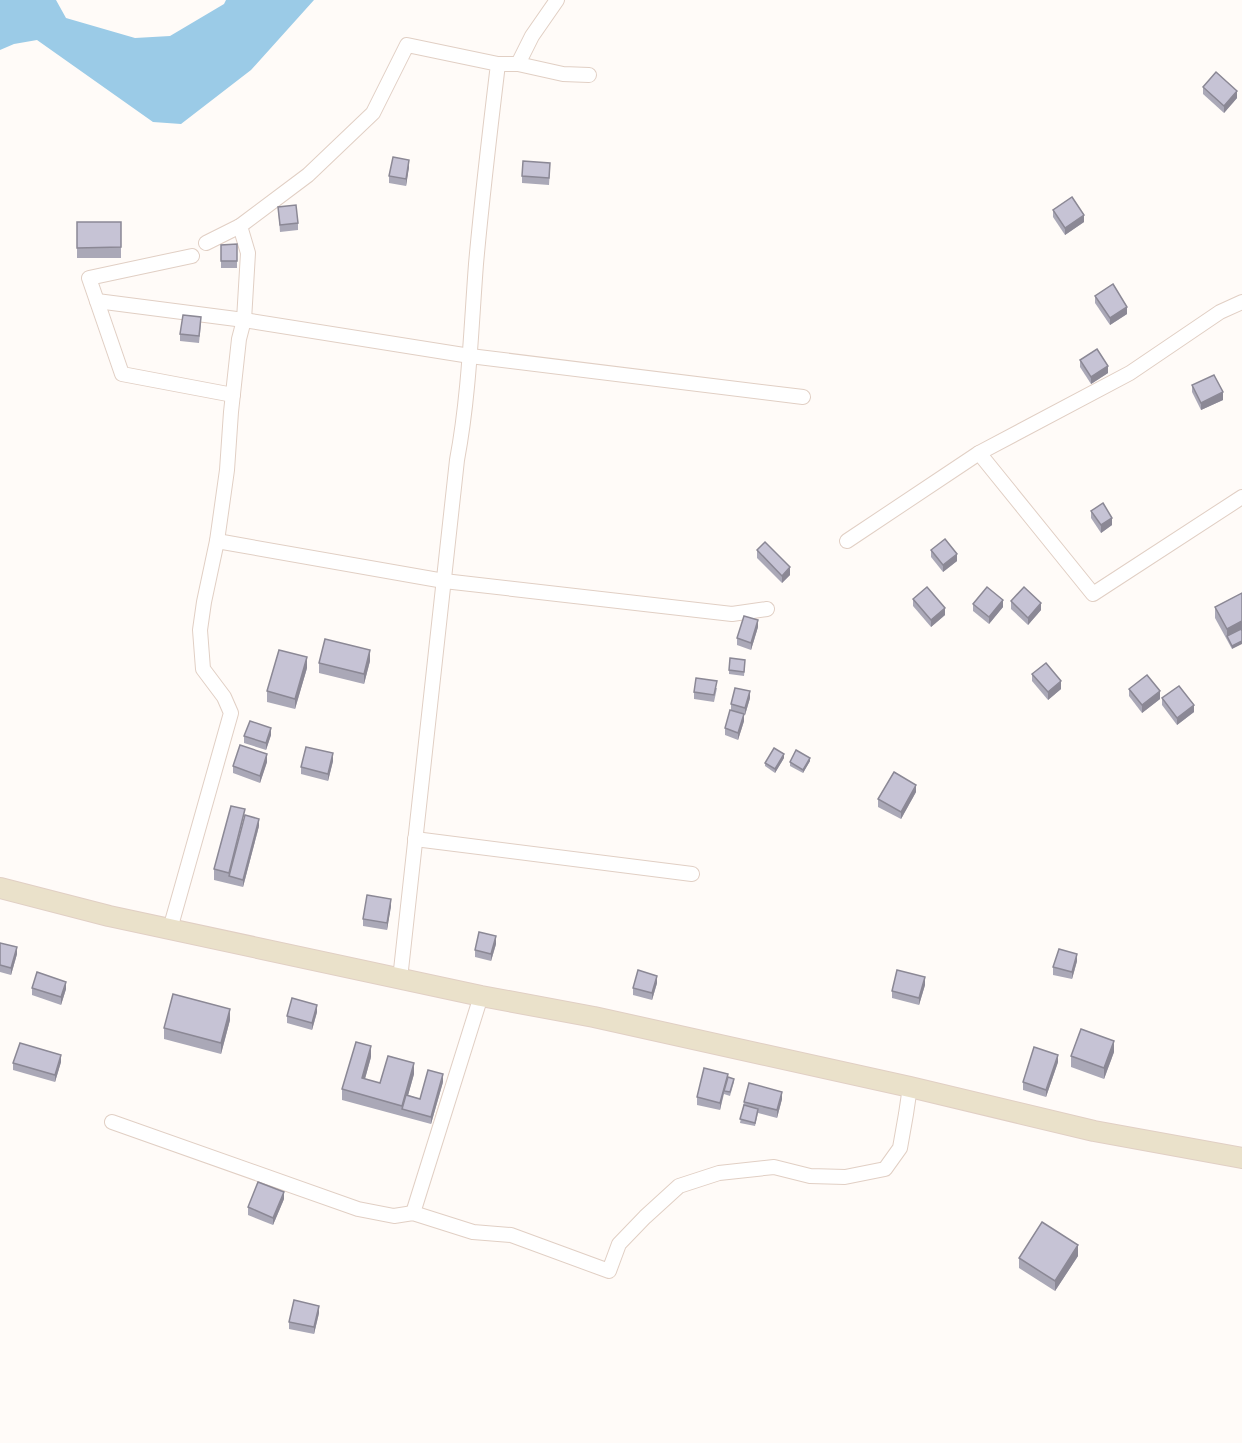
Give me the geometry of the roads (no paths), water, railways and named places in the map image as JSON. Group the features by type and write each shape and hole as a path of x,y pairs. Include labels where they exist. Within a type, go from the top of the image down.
{"main road":[{"path":"0,888 109,916 481,996 594,1017 910,1087 1094,1131 1242,1158"}],"street":[{"path":"518,64 532,36 557,0"},
{"path":"206,243 240,226 308,175 373,113 407,45 498,64 518,64 563,74 590,75"},
{"path":"400,979 462,435 481,212 498,64"},
{"path":"170,929 231,712 203,669 200,630 217,541 227,470 239,339 244,320 248,253 240,226"},
{"path":"192,256 89,278 122,374 234,395"},
{"path":"97,301 244,320 470,356 803,397"},
{"path":"847,541 980,453 1130,373 1220,312 1242,302"},
{"path":"980,453 1093,594 1242,497"},
{"path":"217,541 444,581 732,615 767,609"},
{"path":"416,839 692,874"},
{"path":"413,1213 481,996"},
{"path":"112,1122 358,1209 394,1216 413,1213 473,1232 511,1235 609,1271 619,1244 680,1186 719,1173 774,1167 810,1176 845,1177 885,1169 900,1148 910,1087"}],"water":[{"path":"0,0 56,0 66,18 135,38 170,36 224,4 226,0 314,0 251,70 181,124 153,122 37,40 14,44 0,50"}]}
